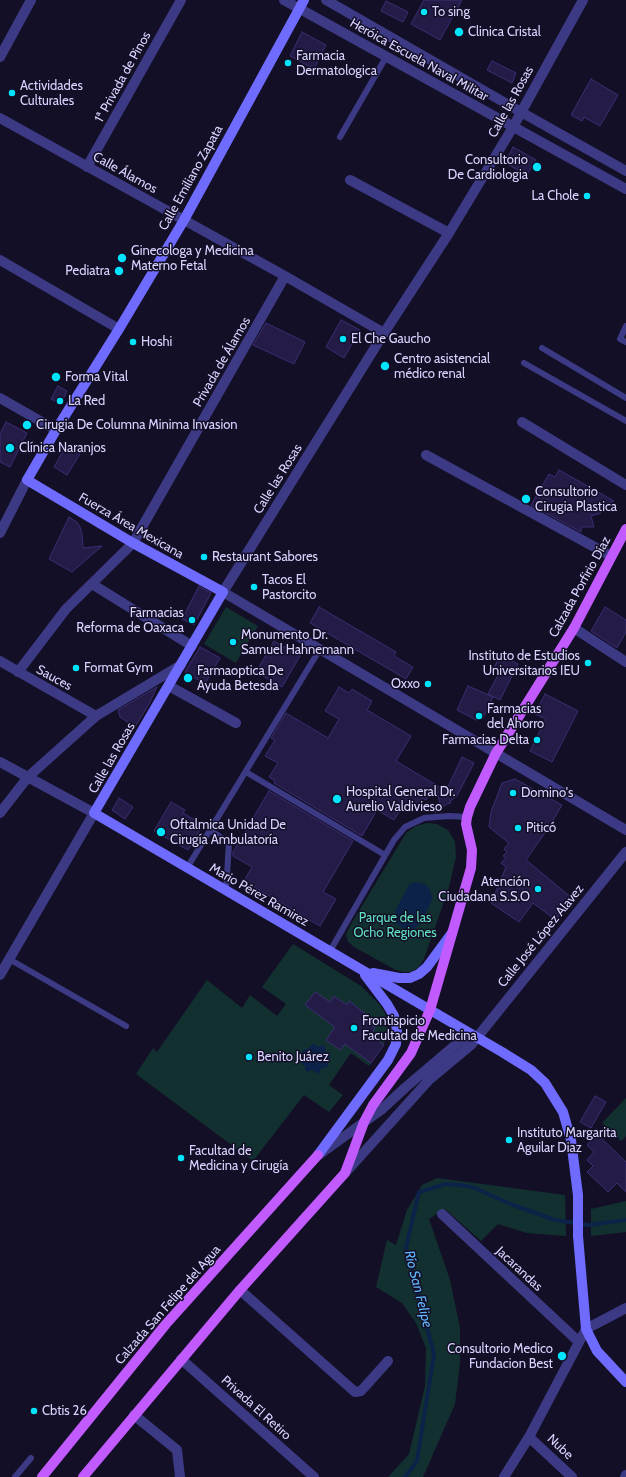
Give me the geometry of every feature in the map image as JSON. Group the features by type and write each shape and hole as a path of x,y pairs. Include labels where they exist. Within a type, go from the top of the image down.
{"main road":[{"name":"Calle Emiliano Zapata","path":"27,480 184,220 301,4"},
{"name":"Fuerza Área Mexicana","path":"27,480 133,543 223,592"},
{"name":"Calzada Porfirio Díaz","path":"345,1173 364,1122 373,1105 411,1053 430,1010 469,878 472,850 466,824 470,807 496,753 574,628 626,529"},
{"name":"Calle las Rosas","path":"94,813 223,592"},
{"name":"Mario Pérez Ramirez","path":"94,813 477,1037 525,1066 545,1083 564,1112 571,1140 578,1195 578,1236 586,1329"},
{"path":"362,970 399,978 419,974 427,967 454,930"},
{"path":"318,1155 388,1060 396,1044 397,1030 391,1010 362,970"},
{"name":"Calzada San Felipe del Agua","path":"42,1477 166,1324 318,1155"},
{"path":"83,1477 240,1290 345,1173"},
{"path":"586,1329 597,1351 626,1382"}],"street":[{"path":"0,57 31,0"},
{"name":"1ª Privada de Pinos","path":"87,167 181,0"},
{"name":"Heróica Escuela Naval Militar","path":"284,0 301,4 386,57 626,189"},
{"name":"Heróica Escuela Naval Militar","path":"326,0 626,171"},
{"name":"Calle las Rosas","path":"223,592 384,333 449,233 513,127 583,0"},
{"name":"Calle Álamos","path":"0,118 285,276 384,333"},
{"path":"350,180 449,233"},
{"path":"0,260 119,329"},
{"name":"Privada de Álamos","path":"18,672 66,609 133,543 285,276"},
{"path":"0,398 56,430"},
{"path":"522,422 626,485"},
{"path":"426,455 611,556"},
{"name":"Calle Emiliano Zapata","path":"0,533 27,480"},
{"path":"92,584 192,646"},
{"path":"223,592 626,830"},
{"path":"574,628 626,662"},
{"name":"Sauces","path":"0,661 96,716"},
{"path":"0,813 28,776 96,716 181,665"},
{"path":"168,686 236,723"},
{"name":"Mario Pérez Ramirez","path":"0,762 94,813"},
{"name":"Calle las Rosas","path":"0,975 94,813"},
{"name":"Calle José López Alavez","path":"345,1173 420,1090 449,1062 467,1048 477,1037 626,852"},
{"path":"318,1155 381,1110 460,1040 477,1037"},
{"name":"Jacarandas","path":"442,1214 579,1342"},
{"path":"240,1290 355,1392 361,1391 388,1361"},
{"path":"504,1477 529,1437 586,1329 626,1308"},
{"name":"Privada El Retiro","path":"181,1359 314,1477"},
{"path":"134,1415 177,1450 180,1477"},
{"name":"Nube","path":"529,1437 572,1477"}],"lane":[{"path":"340,137 386,57"},
{"path":"626,326 620,339 626,342"},
{"path":"542,348 626,398"},
{"path":"524,363 626,421"},
{"path":"187,868 320,649"},
{"path":"246,772 385,855"},
{"path":"330,952 385,855 399,833 405,827 424,818 437,816 467,816"},
{"path":"210,830 230,844 226,890"},
{"path":"9,959 126,1026"},
{"path":"15,1477 31,1458"}],"green space":[{"path":"226,607 258,626 236,663 204,644"},
{"name":"Parque de las Ocho Regiones","path":"427,823 437,824 448,830 455,842 456,857 449,887 424,959 419,967 411,972 403,972 394,969 354,947 348,942 346,935 351,924 406,833 416,826"},
{"path":"293,944 361,986 380,1005 385,1013 387,1030 384,1045 369,1066 351,1053 329,1085 343,1095 329,1112 304,1095 253,1161 136,1074 153,1048 157,1052 207,980 242,1008 250,995 277,1016 286,1004 262,987"},
{"path":"626,1098 626,1136 621,1141 602,1123"},
{"path":"437,1178 565,1195 566,1236 527,1233 498,1224 481,1241 445,1209 429,1219 450,1280 460,1328 460,1363 455,1404 423,1477 388,1477 409,1454 425,1386 426,1348 416,1323 402,1303 376,1287 387,1240 396,1245 407,1210 422,1185"},
{"path":"626,1201 626,1232 591,1236 591,1209"}],"water":[{"path":"414,882 425,884 429,888 432,896 431,903 423,919 418,926 411,930 402,928 397,924 395,917 396,909 405,892 409,885"},
{"path":"313,1043 318,1047 321,1045 324,1046 326,1049 325,1051 331,1056 327,1061 328,1067 322,1068 318,1074 312,1070 307,1072 305,1066 300,1062 303,1056 301,1053 302,1051 304,1049 308,1049"}],"building":[{"path":"424,0 462,0 440,40 411,24"},
{"path":"386,1 408,12 403,22 381,11"},
{"path":"302,32 326,45 314,69 290,56"},
{"path":"492,61 516,73 512,83 487,70"},
{"path":"591,79 618,95 600,126 584,117 582,121 571,115"},
{"path":"513,147 536,160 527,175 505,163"},
{"name":"El Che Gaucho","path":"341,320 360,330 344,358 326,347"},
{"path":"266,323 305,342 294,364 253,345"},
{"path":"58,386 67,391 61,404 51,399"},
{"name":"Clínica Naranjos","path":"6,422 27,433 10,467 0,462 0,434"},
{"path":"66,446 80,454 67,475 54,467"},
{"path":"559,470 614,501 598,507 601,513 591,516 594,527 581,527 581,532 531,505 549,474 555,477"},
{"path":"69,517 77,522 80,527 83,548 102,546 72,572 49,559"},
{"path":"199,586 211,593 194,625 182,619"},
{"path":"319,607 396,652 394,656 413,667 406,679 310,623"},
{"path":"605,607 626,620 626,632 617,648 591,631"},
{"path":"274,641 300,656 282,687 256,672"},
{"path":"200,647 220,658 205,684 185,672"},
{"path":"500,655 518,664 500,700 488,694 500,671 494,668"},
{"path":"468,686 493,697 483,718 476,720 457,710"},
{"path":"157,687 135,727 120,717 118,710"},
{"path":"339,687 349,693 352,689 372,701 367,710 411,736 396,761 446,791 462,757 474,763 457,796 450,801 451,803 447,804 435,813 440,803 435,786 426,800 422,798 415,809 405,803 394,820 377,810 362,836 274,783 275,781 269,777 278,763 265,756 275,740 271,738 286,713 328,738 339,719 325,711"},
{"path":"545,694 578,711 552,762 530,751 546,719 535,714"},
{"path":"515,779 562,805 526,860 573,899 556,920 533,903 519,922 491,903 506,867 501,863 506,858 503,856 507,852 504,849 509,843 489,827 491,812 502,783"},
{"path":"269,791 353,841 323,892 336,899 320,926 244,881 252,867 233,856 233,852"},
{"path":"119,798 133,807 125,819 112,810"},
{"path":"171,802 185,810 183,813 203,825 188,850 154,831"},
{"name":"Frontispicio Facultad de Medicina","path":"315,992 330,1002 334,996 347,1005 349,1001 367,1015 363,1020 375,1028 371,1035 384,1045 371,1063 345,1044 340,1050 326,1040 335,1027 305,1005"},
{"path":"595,1096 606,1102 591,1128 580,1122"},
{"path":"597,1134 626,1162 626,1192 617,1183 608,1192 587,1172 593,1166 587,1160 594,1152 587,1145"}],"waterway":[{"name":"Río San Felipe","path":"405,1477 417,1461 434,1354 406,1248 419,1192 446,1184 458,1185 472,1187 513,1205 555,1220 588,1225 626,1220"}],"place":[{"name":"To sing","path":"424,12"},
{"name":"Clinica Cristal","path":"459,32"},
{"name":"Farmacia Dermatologica","path":"288,63"},
{"name":"Actividades Culturales","path":"12,93"},
{"name":"Consultorio De Cardiologia","path":"537,167"},
{"name":"La Chole","path":"587,196"},
{"name":"Ginecologa y Medicina Materno Fetal","path":"122,258"},
{"name":"Pediatra","path":"119,271"},
{"name":"El Che Gaucho","path":"343,339"},
{"name":"Hoshi","path":"133,342"},
{"name":"Centro asistencial médico renal","path":"385,366"},
{"name":"Forma Vital","path":"56,377"},
{"name":"La Red","path":"60,401"},
{"name":"Cirugia De Columna Minima Invasion","path":"27,425"},
{"name":"Clínica Naranjos","path":"10,448"},
{"name":"Consultorio Cirugia Plastica","path":"526,499"},
{"name":"Restaurant Sabores","path":"204,557"},
{"name":"Tacos El Pastorcito","path":"254,587"},
{"name":"Farmacias Reforma de Oaxaca","path":"192,620"},
{"name":"Monumento Dr. Samuel Hahnemann","path":"233,642"},
{"name":"Instituto de Estudios Universitarios IEU","path":"588,663"},
{"name":"Format Gym","path":"76,668"},
{"name":"Farmaoptica De Ayuda Betesda","path":"188,678"},
{"name":"Oxxo","path":"428,684"},
{"name":"Farmacias del Ahorro","path":"479,716"},
{"name":"Farmacias Delta","path":"537,740"},
{"name":"Domino's","path":"513,793"},
{"name":"Hospital General Dr. Aurelio Valdivieso","path":"337,799"},
{"name":"Piticó","path":"518,828"},
{"name":"Oftalmica Unidad De Cirugía Ambulatoría","path":"161,832"},
{"name":"Atención Ciudadana S.S.O","path":"538,889"},
{"name":"Frontispicio Facultad de Medicina","path":"354,1028"},
{"name":"Benito Juárez","path":"249,1057"},
{"name":"Instituto Margarita Aguilar Diaz","path":"509,1140"},
{"name":"Facultad de Medicina y Cirugía","path":"181,1158"},
{"name":"Consultorio Medico Fundacion Best","path":"562,1356"},
{"name":"Cbtis 26","path":"34,1411"}]}
